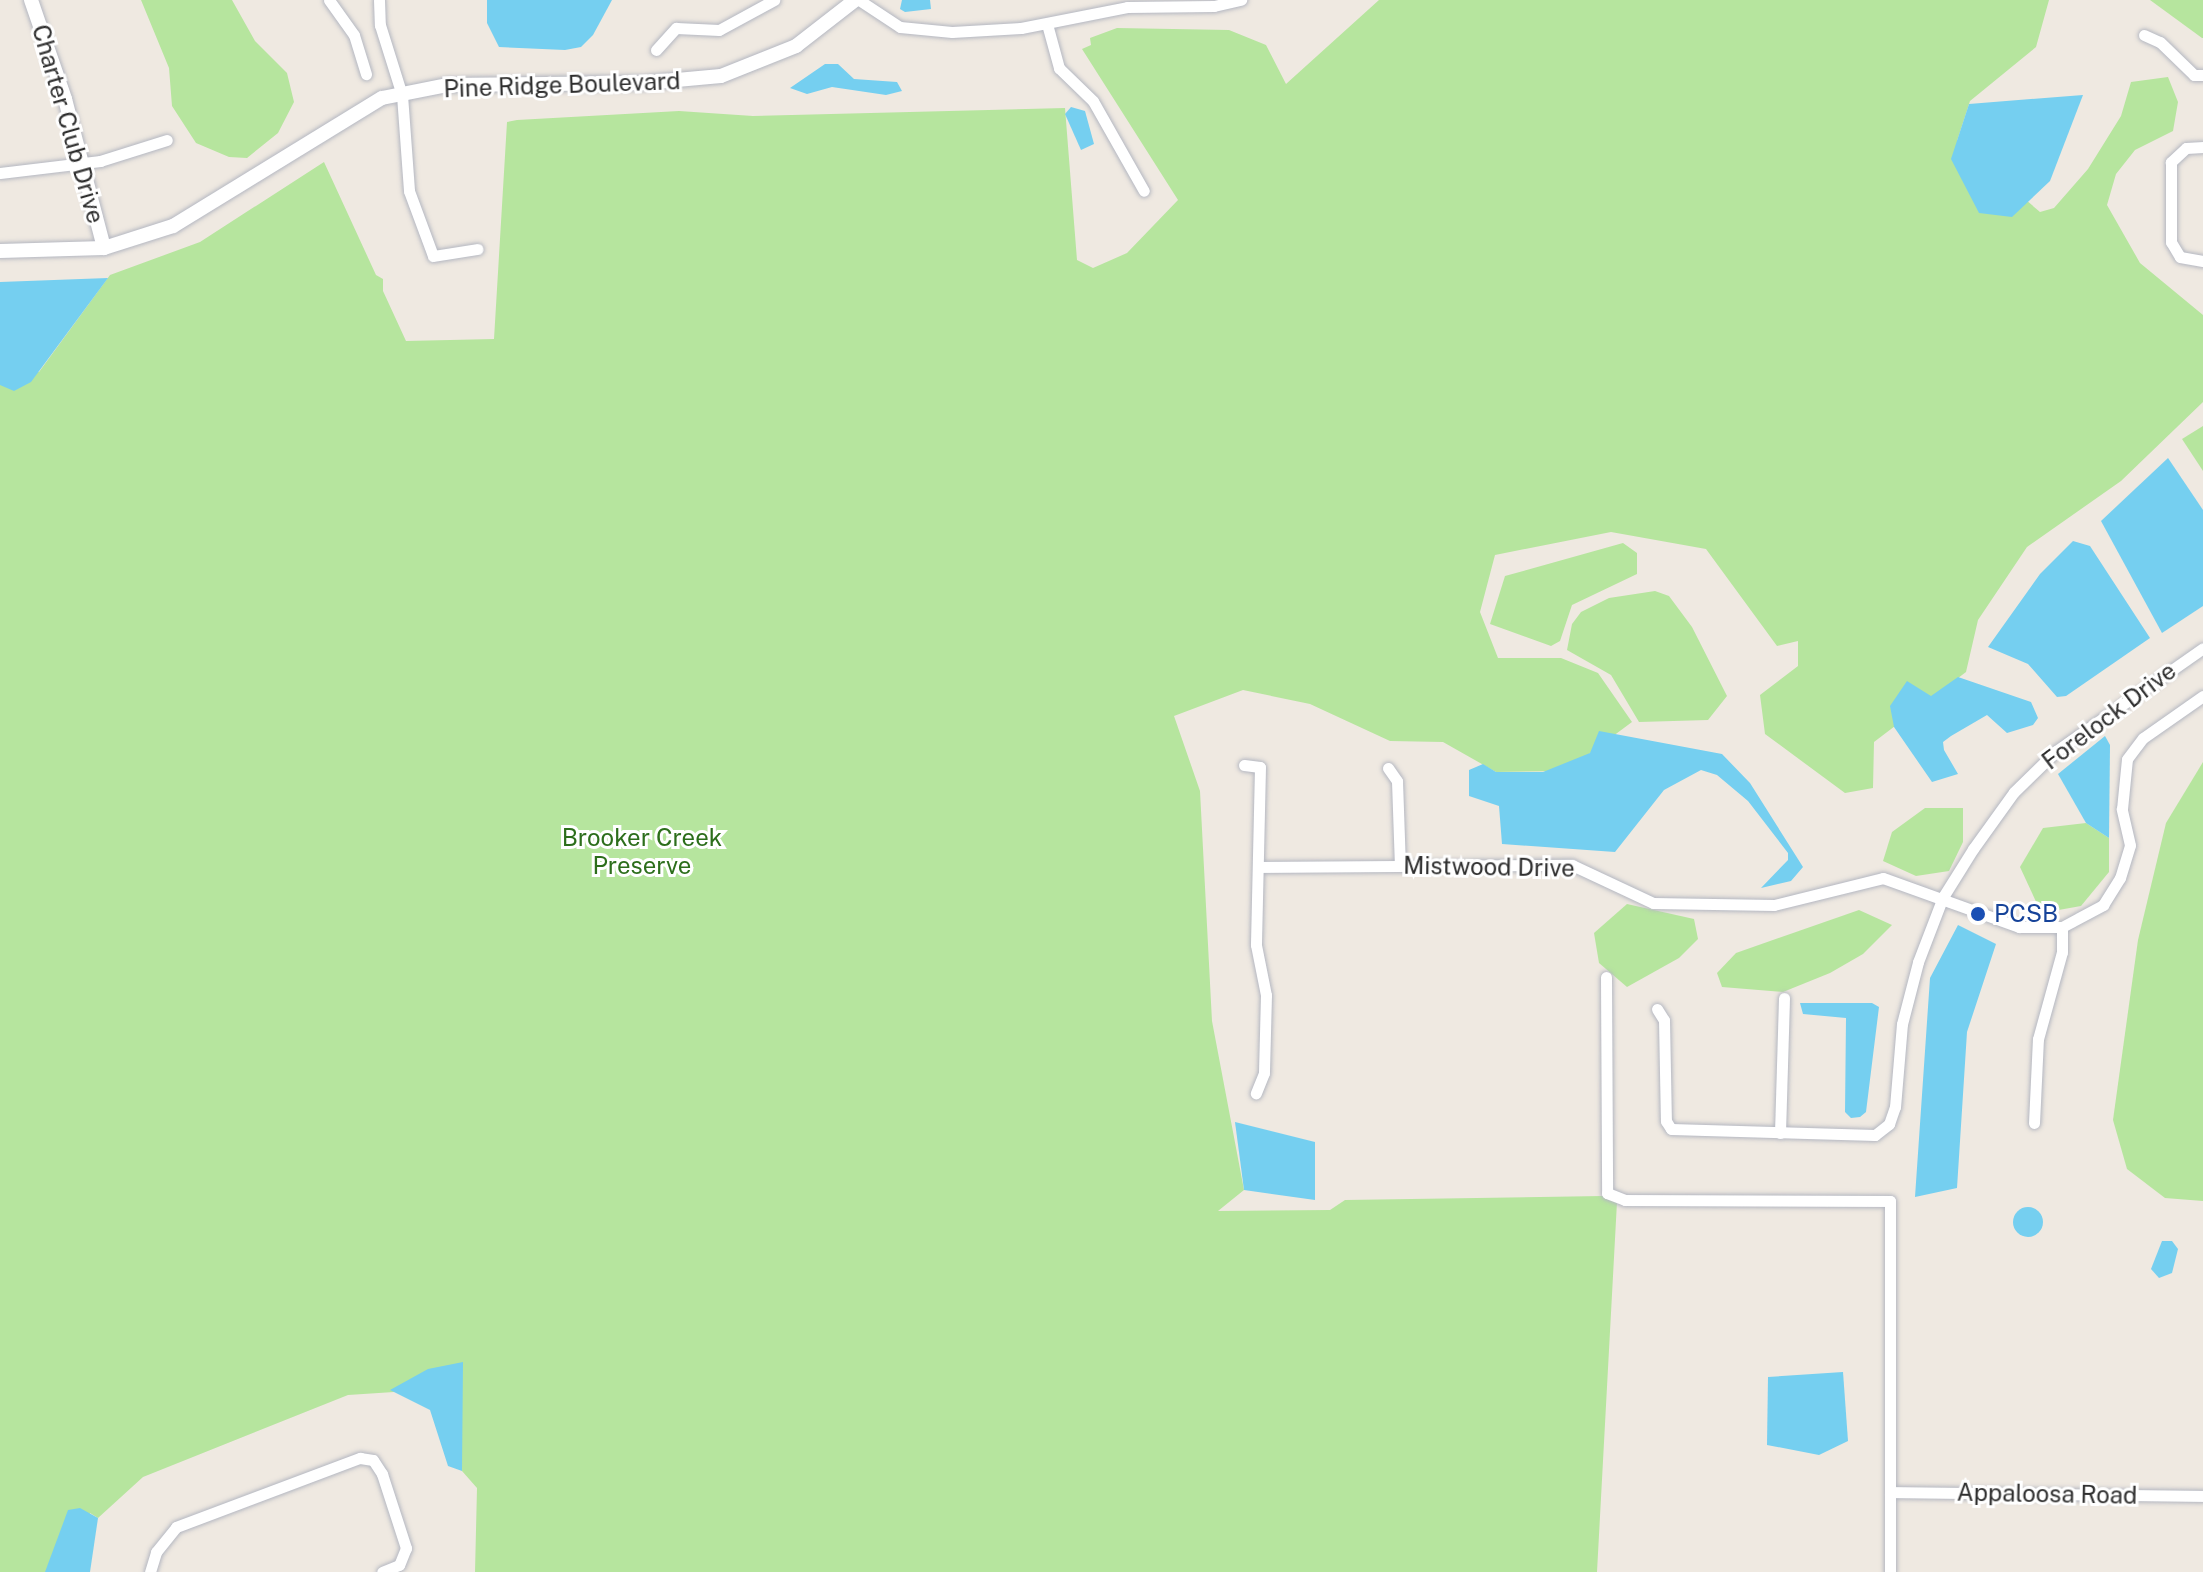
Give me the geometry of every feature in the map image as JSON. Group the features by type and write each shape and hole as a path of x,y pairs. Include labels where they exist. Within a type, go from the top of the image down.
{"street":[{"name":"Charter Club Drive","path":"31,0 81,161 104,248"},
{"path":"329,0 354,35 366,74"},
{"path":"379,0 380,25 402,95 409,191 433,256 477,249"},
{"path":"656,50 676,28 719,30 774,0"},
{"path":"857,0 900,27 993,32 1116,9 1214,6 1241,0"},
{"name":"Pine Ridge Boulevard","path":"0,251 104,248 173,226 367,104 447,85 644,83 721,76 796,46 834,21 857,0"},
{"path":"1047,24 1059,68 1093,101 1144,191"},
{"path":"2144,35 2160,42 2194,75 2203,75"},
{"path":"0,173 100,161 167,140"},
{"path":"2203,147 2186,148 2171,162 2173,249 2180,257 2203,261"},
{"name":"Forelock Drive","path":"1780,1133 1875,1135 1889,1124 1895,1107 1902,1024 1918,962 1943,897 2014,792 2056,751 2203,648"},
{"path":"2034,1123 2038,1039 2062,952 2062,927 2103,905 2120,878 2130,845 2122,809 2127,759 2143,738 2203,696"},
{"path":"1244,765 1260,767 1256,945 1266,995 1264,1073 1256,1093"},
{"path":"1388,768 1397,781 1400,865"},
{"name":"Mistwood Drive","path":"1259,867 1572,865 1653,903 1774,905 1804,900 1845,884 1883,878 1943,897 2019,927 2062,927"},
{"path":"1606,977 1607,1193 1625,1200 1890,1201 1890,1572"},
{"path":"1657,1009 1664,1020 1666,1121 1671,1129 1780,1133 1784,998"},
{"path":"150,1572 156,1552 176,1527 360,1458 373,1460 382,1474 406,1548 399,1565 382,1572"},
{"name":"Appaloosa Road","path":"1890,1492 2203,1496"}],"green space":[{"path":"141,0 232,0 255,41 287,73 294,102 278,133 247,158 229,157 196,143 172,106 169,68"},
{"name":"Brooker Creek Preserve","path":"1379,0 2049,0 2036,47 1970,101 1957,141 2040,212 2054,208 2088,169 2121,116 2131,82 2168,77 2178,102 2173,131 2135,150 2116,174 2107,205 2140,263 2203,315 2203,402 2121,481 2027,547 1978,620 1966,672 1874,742 1873,788 1845,793 1765,734 1760,695 1798,666 1798,641 1777,646 1706,549 1611,532 1495,555 1480,612 1498,658 1561,658 1598,673 1632,722 1566,771 1496,772 1443,742 1390,741 1310,704 1243,690 1174,716 1200,791 1212,1021 1244,1190 1218,1211 1330,1210 1345,1200 1603,1196 1617,1202 1597,1572 475,1572 477,1488 462,1471 462,1363 394,1392 348,1395 143,1477 98,1518 90,1513 71,1572 0,1572 0,371 39,372 110,275 200,242 324,162 376,275 383,279 383,291 406,341 494,339 507,122 517,120 679,111 753,116 1065,108 1077,260 1093,268 1127,253 1178,200 1082,49 1091,45 1090,38 1117,28 1229,30 1266,45 1286,84"},
{"path":"2150,0 2203,0 2203,38 2202,38"},
{"path":"2203,426 2203,471 2182,439"},
{"path":"1623,543 1637,553 1637,574 1572,605 1560,641 1551,646 1490,624 1505,576"},
{"path":"1655,591 1669,596 1692,627 1727,696 1708,720 1639,722 1611,675 1567,650 1572,624 1581,612 1609,598"},
{"path":"2203,762 2203,1201 2165,1198 2127,1169 2113,1120 2138,940 2166,823"},
{"path":"1925,808 1963,808 1963,842 1949,871 1916,876 1883,861 1892,832"},
{"path":"2086,823 2109,838 2109,872 2081,906 2053,911 2038,906 2020,867 2043,828"},
{"path":"1627,904 1694,919 1698,939 1679,958 1627,987 1599,963 1594,933"},
{"path":"1859,910 1892,925 1863,954 1830,973 1783,992 1722,987 1717,973 1736,953"}],"water":[{"path":"487,0 612,0 593,35 581,47 565,50 499,47 487,23"},
{"path":"902,0 930,0 931,9 905,12 900,9"},
{"path":"825,64 838,64 854,79 897,82 902,91 886,95 832,87 807,94 790,88"},
{"path":"2083,95 2050,181 2012,217 1979,213 1951,159 1969,104"},
{"path":"1071,107 1085,111 1094,144 1081,150 1065,114"},
{"path":"108,278 31,382 14,391 0,385 0,282"},
{"path":"2168,458 2203,510 2203,606 2162,633 2101,521"},
{"path":"2073,541 2090,546 2150,638 2066,696 2057,697 2028,664 1988,647 2040,574"},
{"path":"1958,677 2031,702 2038,718 2033,725 2007,733 1987,715 1951,736 1943,742 1944,750 1958,774 1932,782 1894,727 1890,706 1907,681 1931,696"},
{"path":"1599,731 1722,754 1750,783 1803,867 1791,881 1761,888 1788,860 1788,853 1748,801 1717,775 1701,770 1664,790 1615,852 1502,844 1499,806 1469,796 1469,770 1483,764 1496,772 1543,772 1590,753"},
{"path":"2105,736 2110,745 2109,838 2086,823 2058,774"},
{"path":"1958,925 1996,944 1967,1032 1957,1188 1915,1197 1930,978"},
{"path":"1800,1003 1872,1003 1879,1007 1866,1112 1860,1117 1851,1118 1845,1112 1846,1018 1803,1014"},
{"path":"1235,1122 1315,1142 1315,1200 1244,1190"},
{"path":"2028,1207 2038,1212 2043,1222 2038,1232 2028,1237 2018,1232 2013,1222 2018,1212"},
{"path":"2162,1241 2172,1241 2178,1249 2172,1273 2159,1278 2151,1269"},
{"path":"463,1362 462,1471 448,1466 430,1410 390,1390 428,1369"},
{"path":"1843,1372 1848,1441 1819,1455 1767,1445 1768,1377"},
{"path":"80,1508 98,1518 90,1572 45,1572 68,1510"}],"place":[{"name":"PCSB","path":"1978,914"}]}
